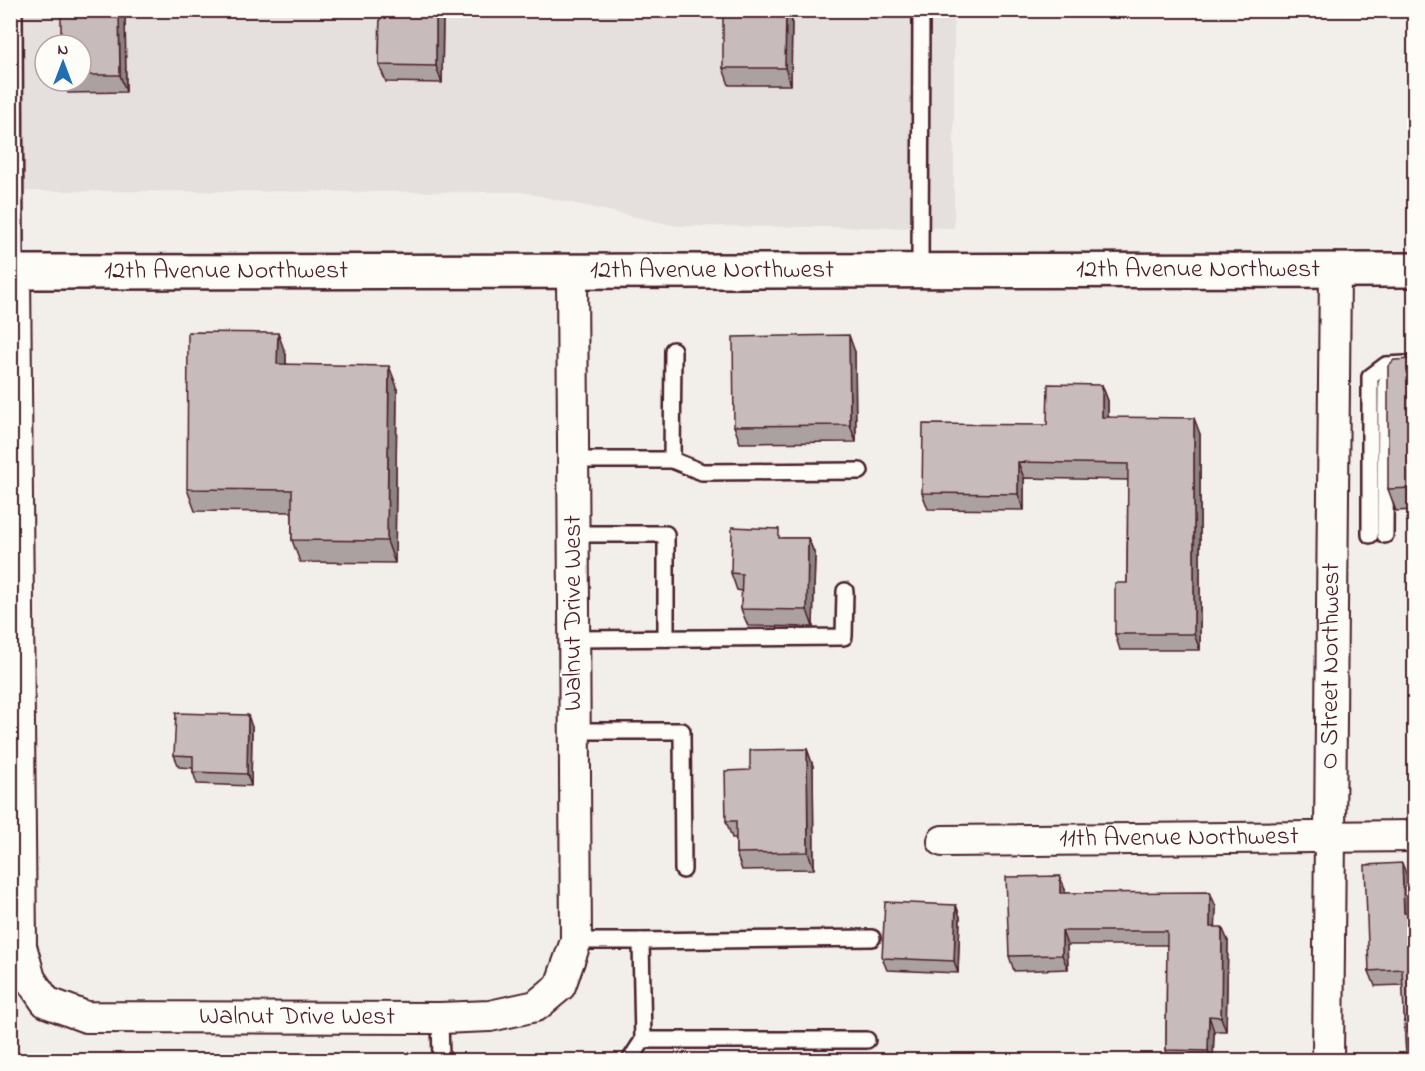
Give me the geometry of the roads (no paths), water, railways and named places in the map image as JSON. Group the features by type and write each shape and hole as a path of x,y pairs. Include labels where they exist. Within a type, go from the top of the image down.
{"main road":[{"name":"12th Avenue Northwest","path":"13,272 1414,270"}],"street":[{"name":"O Street Northwest","path":"1328,1060 1335,270"},
{"name":"Walnut Drive West","path":"13,272 21,946 30,979 46,1002 86,1017 440,1018 490,1016 536,1006 561,986 576,941 572,271"},
{"name":"11th Avenue Northwest","path":"943,841 1414,836"}],"lane":[{"path":"13,272 14,10"},
{"path":"920,270 921,10"},
{"path":"672,460 673,350"},
{"path":"1378,535 1386,384 1410,364"},
{"path":"573,460 672,460 702,472 861,471"},
{"path":"573,534 666,534 666,638"},
{"path":"574,639 844,637 845,591"},
{"path":"574,731 682,731 683,870"},
{"path":"576,941 872,938"},
{"path":"630,1060 643,1040 641,941"},
{"path":"440,1018 441,1060"},
{"path":"643,1040 867,1040"}]}
